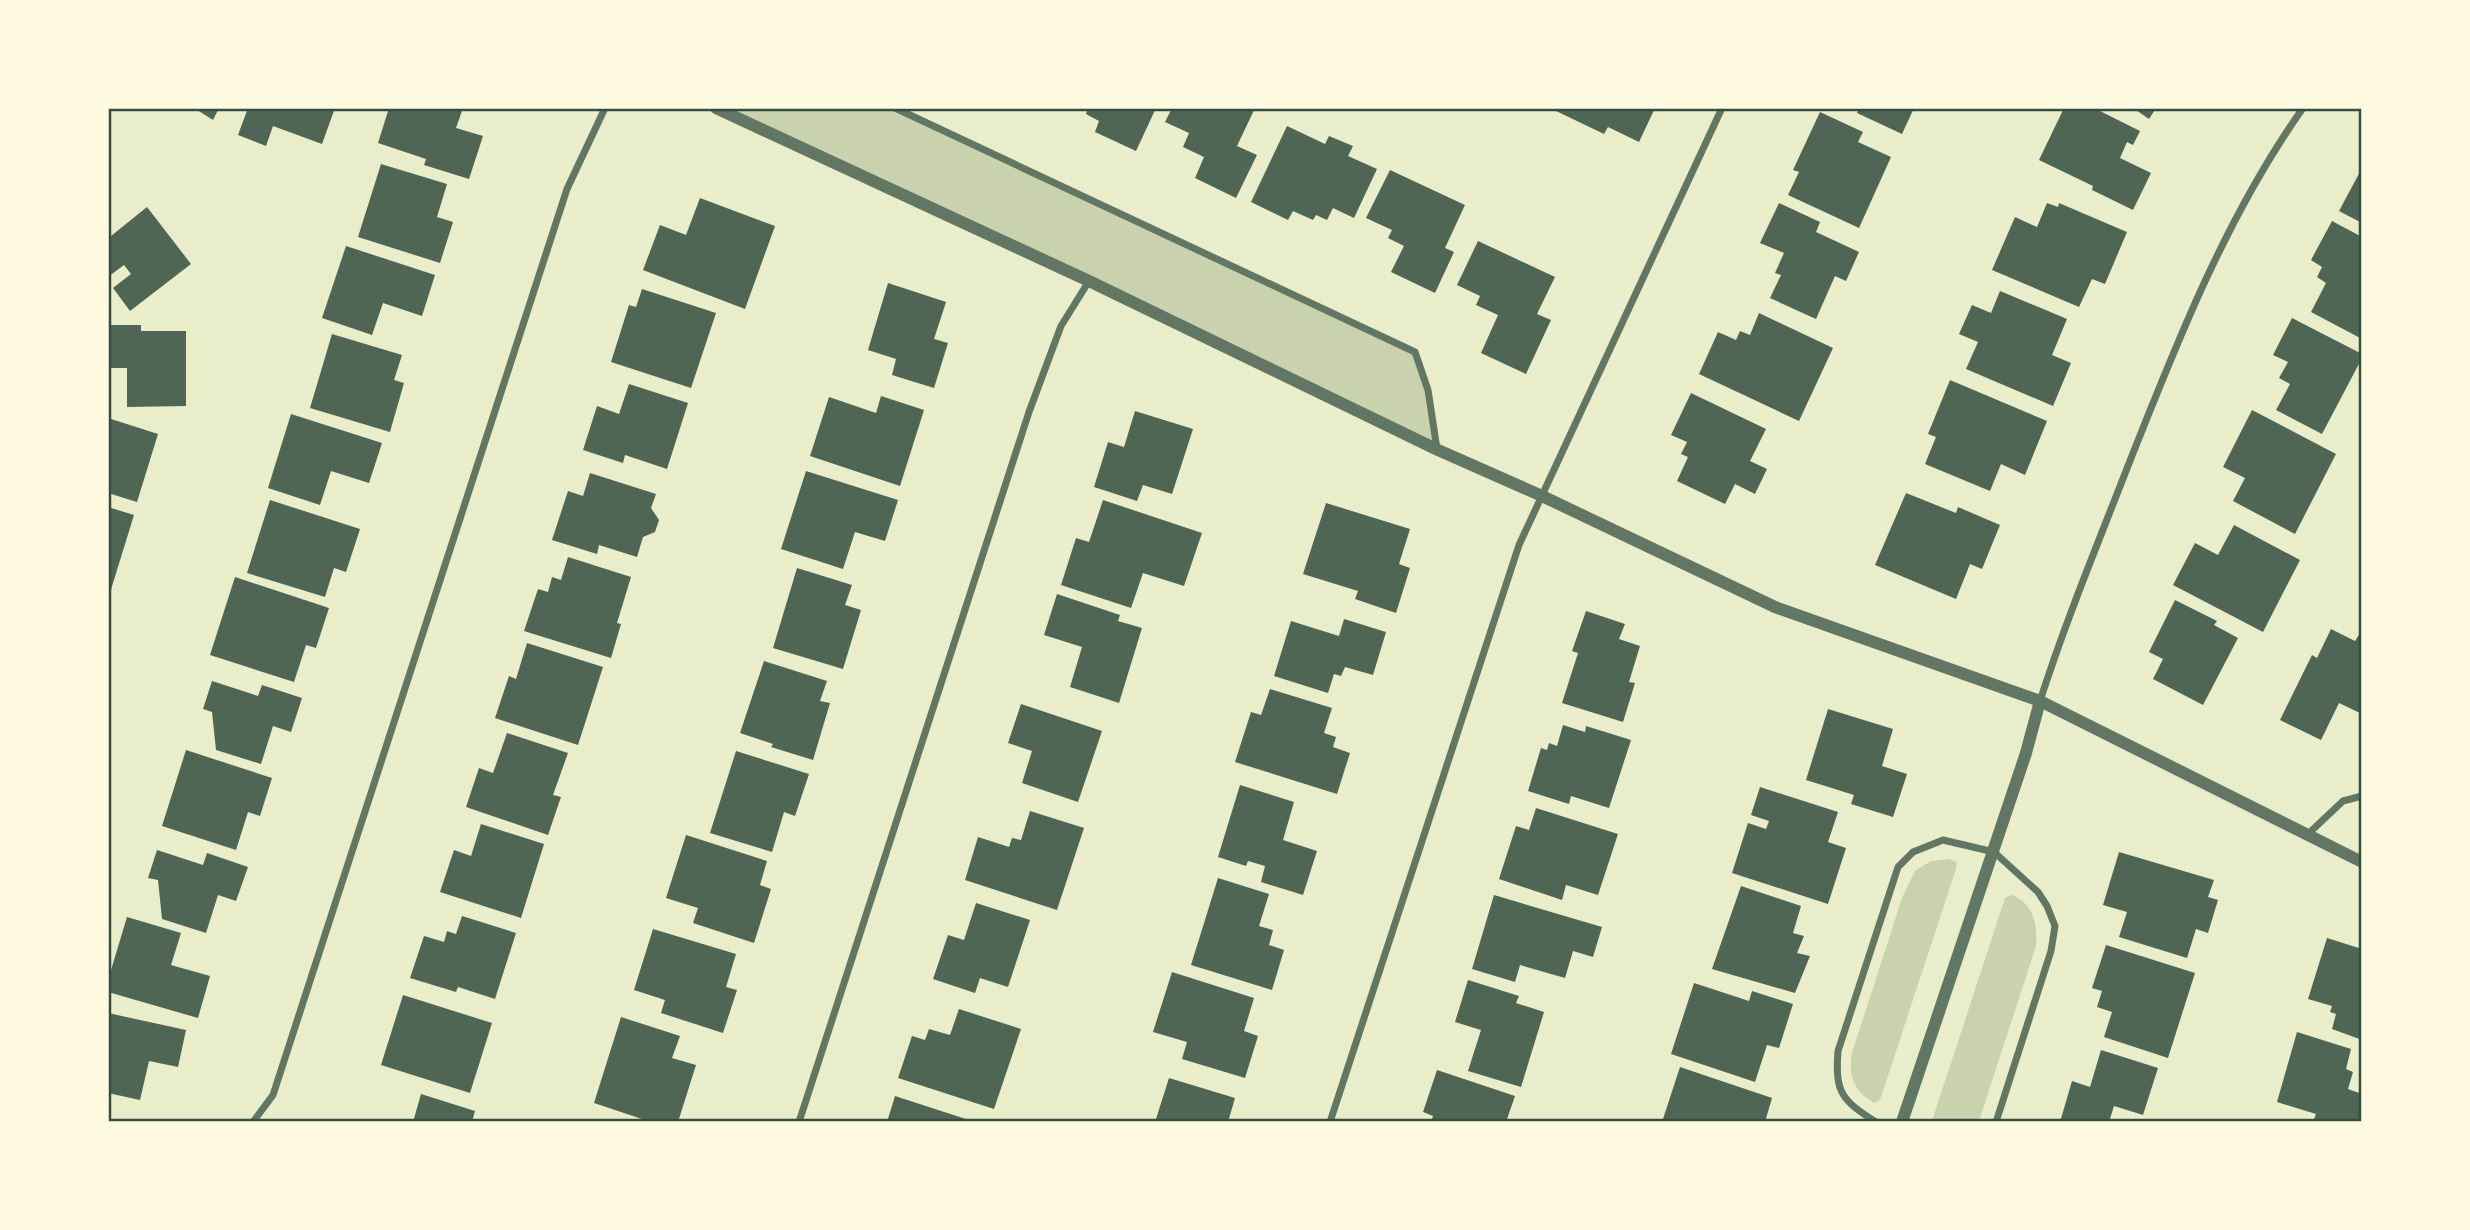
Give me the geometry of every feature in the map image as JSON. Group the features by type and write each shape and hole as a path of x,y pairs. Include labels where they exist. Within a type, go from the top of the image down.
{"street":[{"path":"253,1122 273,1095 567,189 605,108"},
{"path":"716,108 1089,281 1437,450 1542,496 1775,607 2040,701 2361,862"},
{"path":"895,108 1415,352 1429,390 1437,450"},
{"path":"1330,1122 1519,545 1722,108"},
{"path":"1902,1122 1994,852 2056,652 2150,410 2199,296 2248,196 2303,108"},
{"path":"799,1122 1029,412 1061,327 1089,281"},
{"path":"2308,834 2343,801 2361,796"},
{"path":"1876,1122 1852,1107 1843,1096 1836,1075 1838,1051 1898,867 1913,852 1944,839 1994,852 2038,892 2047,906 2054,926 2052,951 1997,1122"}],"green space":[{"path":"716,109 895,109 1415,352 1428,390 1438,450"},
{"path":"1949,859 1957,862 1956,869 1880,1100 1874,1103 1854,1082 1852,1053 1902,898 1915,871 1931,861"},
{"path":"2011,895 2024,903 2033,915 2036,946 1979,1121 1932,1121 2005,898"}],"building":[{"path":"194,108 219,108 213,120"},
{"path":"248,108 335,108 322,144 273,126 266,146 238,135"},
{"path":"389,108 463,108 456,128 483,136 469,179 424,165 426,159 378,143"},
{"path":"1088,108 1156,108 1136,151 1095,132 1099,121 1086,114"},
{"path":"1172,108 1255,108 1237,146 1257,155 1236,198 1195,178 1204,157 1183,147 1189,133 1165,122"},
{"path":"1557,108 1655,108 1639,142 1608,127 1604,134 1556,111"},
{"path":"1859,108 1914,108 1902,134 1857,113"},
{"path":"2064,108 2094,108 2140,131 2133,145 2127,142 2120,158 2151,173 2133,210 2092,190 2093,186 2039,160"},
{"path":"2133,108 2156,108 2149,119"},
{"path":"1820,112 1863,132 1858,142 1891,157 1859,228 1788,195 1799,172 1793,170"},
{"path":"1287,126 1325,144 1329,136 1353,146 1348,156 1377,169 1354,218 1333,208 1327,220 1316,215 1313,220 1293,211 1288,220 1251,202"},
{"path":"381,164 447,184 437,217 453,222 440,263 358,237"},
{"path":"2362,168 2362,223 2339,211"},
{"path":"1390,170 1465,205 1445,248 1454,252 1435,293 1391,272 1404,246 1388,238 1392,230 1366,218"},
{"path":"700,198 775,226 745,309 643,270 660,225 686,235"},
{"path":"1779,203 1820,222 1816,232 1859,252 1846,281 1835,276 1816,319 1770,298 1781,275 1775,273 1784,253 1760,243"},
{"path":"2047,203 2058,207 2059,203 2127,232 2105,284 2092,279 2079,307 1992,270 2015,217 2037,227"},
{"path":"147,207 191,264 130,311 113,288 131,274 124,265 108,277 108,232 111,236"},
{"path":"2332,221 2362,237 2362,339 2311,312 2326,283 2317,277 2322,267 2311,260"},
{"path":"1478,241 1555,277 1537,314 1551,320 1526,374 1481,353 1498,315 1476,305 1480,296 1457,285"},
{"path":"346,246 435,275 422,316 383,303 372,335 322,318"},
{"path":"888,283 946,302 934,339 948,343 934,388 892,375 896,359 868,350"},
{"path":"642,289 716,313 691,388 611,362 629,305 636,307"},
{"path":"2000,291 2067,319 2052,355 2071,363 2053,406 1966,369 1978,342 1959,334 1972,305 1991,313"},
{"path":"1759,313 1833,348 1799,421 1699,374 1718,332 1736,340 1740,331 1750,335"},
{"path":"2292,318 2362,354 2322,434 2276,410 2290,384 2279,378 2288,362 2273,355"},
{"path":"108,325 141,325 141,331 186,331 186,406 127,407 127,368 108,368"},
{"path":"332,334 402,355 394,380 404,383 390,432 310,408"},
{"path":"1950,380 2047,421 2025,475 2001,464 1990,491 1925,464 1936,437 1928,434"},
{"path":"629,384 688,403 667,469 625,455 623,463 583,450 597,406 619,414"},
{"path":"1691,393 1766,429 1750,461 1767,469 1755,494 1735,484 1725,504 1677,481 1688,457 1681,454 1687,442 1671,435"},
{"path":"881,396 924,410 900,486 810,456 829,397 876,413"},
{"path":"2252,410 2336,454 2295,534 2233,501 2245,478 2223,467"},
{"path":"1135,411 1193,429 1172,494 1143,485 1137,501 1094,487 1108,442 1124,447"},
{"path":"291,414 382,443 369,483 331,471 320,505 268,488"},
{"path":"108,418 158,434 137,502 108,493"},
{"path":"806,471 898,500 885,541 855,532 843,569 781,549"},
{"path":"590,473 656,494 651,508 659,520 655,532 643,537 637,557 599,545 597,554 552,540 568,491 583,496"},
{"path":"1906,493 1956,513 1958,507 2000,525 1982,569 1970,564 1956,599 1875,565"},
{"path":"270,500 360,529 346,572 334,568 325,597 247,573"},
{"path":"1103,500 1202,533 1184,586 1143,573 1131,608 1061,585 1076,538 1089,542"},
{"path":"1326,503 1410,529 1399,564 1410,568 1396,613 1355,599 1358,591 1303,574"},
{"path":"108,507 134,515 109,596 108,596"},
{"path":"2234,525 2300,560 2263,632 2173,585 2195,543 2218,555"},
{"path":"568,557 631,577 617,623 621,624 611,658 524,631 538,589 548,592 552,577 561,580"},
{"path":"797,568 852,585 845,605 861,610 843,669 773,648"},
{"path":"235,577 329,608 316,648 306,645 294,682 210,655"},
{"path":"1057,594 1120,615 1118,621 1142,628 1119,703 1070,687 1082,647 1044,635"},
{"path":"2175,600 2217,621 2214,625 2238,638 2203,705 2153,679 2163,659 2149,652"},
{"path":"1586,611 1625,624 1619,639 1640,646 1629,682 1635,683 1623,722 1562,703 1578,653 1572,651"},
{"path":"1344,619 1386,632 1373,675 1345,667 1341,676 1334,674 1328,693 1274,676 1291,621 1339,636"},
{"path":"2331,629 2355,641 2362,630 2362,714 2339,703 2321,740 2280,720 2312,655 2317,658"},
{"path":"527,643 603,667 578,745 495,718 509,676 516,679"},
{"path":"764,661 827,681 820,701 830,703 813,760 771,747 773,744 740,733"},
{"path":"212,681 258,696 262,685 302,698 291,732 273,726 261,764 216,750 212,712 203,709"},
{"path":"1270,689 1332,708 1324,733 1336,737 1333,747 1350,753 1337,794 1235,762 1251,712 1261,715"},
{"path":"1021,704 1102,731 1078,802 1022,783 1032,751 1008,743"},
{"path":"1828,709 1893,729 1882,766 1907,774 1893,817 1851,804 1854,795 1806,780"},
{"path":"1563,725 1585,732 1586,726 1631,740 1609,808 1571,796 1569,804 1528,791 1541,748 1547,750 1549,743 1557,746"},
{"path":"507,733 568,753 553,795 561,797 548,835 466,807 479,768 493,773"},
{"path":"186,750 272,778 260,816 248,812 236,850 162,826"},
{"path":"736,751 809,774 795,816 784,812 772,852 710,833"},
{"path":"1240,785 1294,802 1283,840 1317,851 1303,895 1261,882 1265,866 1248,861 1246,866 1218,857"},
{"path":"1760,787 1838,812 1828,842 1846,848 1828,904 1732,873 1748,823 1766,829 1769,821 1751,815"},
{"path":"1536,808 1618,834 1598,895 1566,885 1562,900 1499,879 1516,826 1529,830"},
{"path":"1030,811 1084,828 1057,910 965,880 978,837 1009,847 1012,838 1021,840"},
{"path":"481,824 544,844 521,918 440,892 454,850 471,856"},
{"path":"686,835 767,861 760,885 771,889 754,943 693,923 698,908 666,898"},
{"path":"157,850 203,865 207,853 248,867 236,901 218,895 206,933 162,919 158,880 148,878"},
{"path":"2119,852 2214,880 2208,897 2218,900 2208,933 2196,929 2187,958 2119,937 2127,912 2103,905"},
{"path":"1218,878 1269,894 1259,926 1273,930 1269,945 1284,950 1272,990 1191,965"},
{"path":"1741,886 1801,906 1793,933 1804,936 1797,953 1810,956 1795,993 1712,969"},
{"path":"1494,895 1602,927 1593,957 1573,951 1565,978 1520,965 1515,982 1472,969"},
{"path":"976,903 1030,920 1008,987 980,978 975,993 933,979 948,935 964,940"},
{"path":"462,916 516,933 495,999 458,987 456,992 410,978 424,936 444,942 447,931 456,934"},
{"path":"127,917 181,933 171,965 210,976 198,1018 108,992 108,980"},
{"path":"653,929 736,954 726,987 737,990 723,1033 661,1013 665,1000 634,990"},
{"path":"2327,938 2362,949 2362,1040 2332,1029 2336,1014 2330,1012 2332,1006 2308,999"},
{"path":"2106,945 2195,973 2168,1058 2104,1037 2112,1012 2097,1007 2102,991 2092,988"},
{"path":"1172,972 1254,998 1244,1031 1258,1036 1245,1078 1182,1059 1187,1042 1153,1032"},
{"path":"1468,980 1519,996 1516,1003 1544,1012 1521,1087 1468,1071 1481,1030 1455,1022"},
{"path":"1694,983 1749,1001 1752,991 1793,1004 1779,1048 1767,1045 1755,1082 1671,1054"},
{"path":"403,995 492,1023 470,1093 381,1065"},
{"path":"959,1009 1021,1029 994,1109 898,1078 912,1036 925,1040 929,1029 950,1035"},
{"path":"108,1013 186,1030 178,1067 149,1061 140,1100 108,1093"},
{"path":"621,1017 680,1036 672,1058 696,1065 678,1122 651,1122 594,1103"},
{"path":"2297,1032 2351,1049 2346,1069 2353,1072 2348,1089 2362,1094 2362,1122 2313,1122 2316,1114 2277,1102"},
{"path":"2101,1050 2158,1068 2143,1115 2114,1106 2109,1122 2060,1122 2072,1081 2090,1087"},
{"path":"1680,1067 1772,1098 1765,1122 1662,1122"},
{"path":"1437,1070 1515,1096 1506,1122 1431,1122 1433,1116 1423,1112"},
{"path":"1169,1078 1235,1098 1228,1122 1155,1122"},
{"path":"421,1094 475,1111 472,1122 413,1122"},
{"path":"895,1096 972,1121 887,1122"}]}
